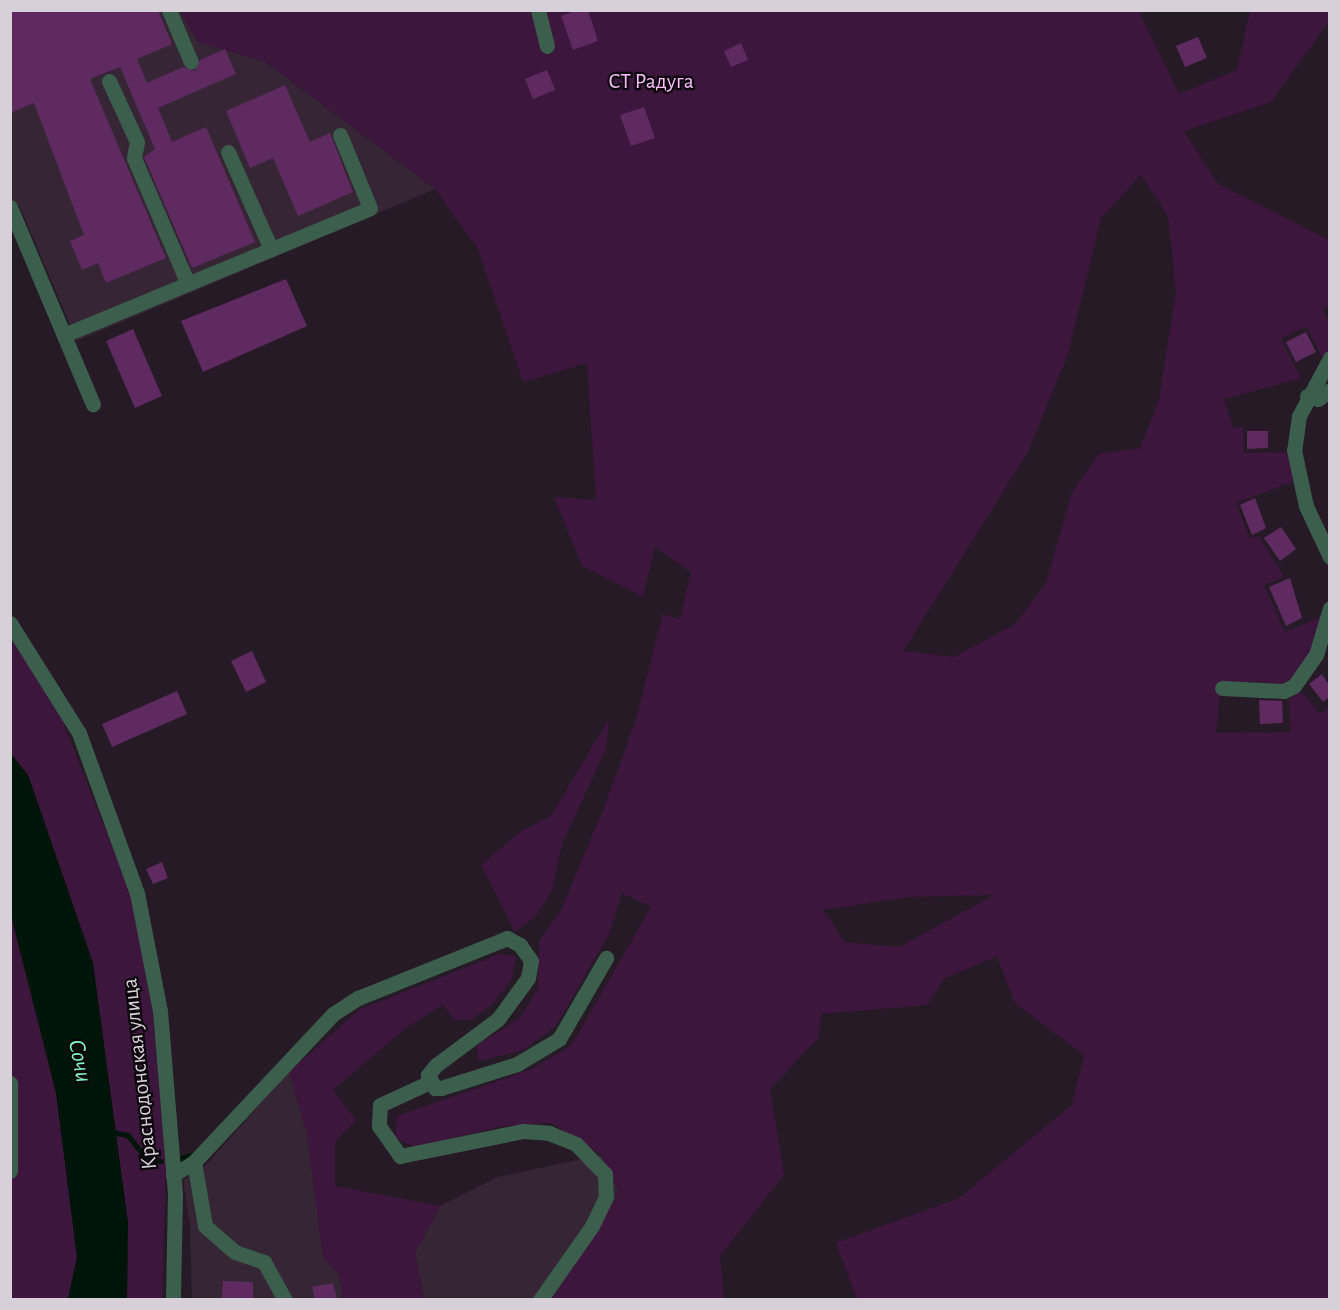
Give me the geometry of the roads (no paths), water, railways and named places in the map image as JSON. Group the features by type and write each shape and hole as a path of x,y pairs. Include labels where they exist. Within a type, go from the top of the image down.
{"street":[{"path":"169,10 191,62"},
{"path":"538,10 547,46"},
{"path":"109,81 137,142 134,158 188,284"},
{"path":"64,335 370,208 340,135"},
{"path":"228,152 271,249"},
{"path":"10,207 93,404"},
{"path":"1329,358 1307,396 1294,450 1306,506 1329,557"},
{"path":"1307,396 1329,394"},
{"path":"1222,688 1284,691 1294,686 1316,655 1329,608"},
{"name":"Краснодонская улица","path":"10,622 79,733 137,892 160,1011 173,1175 172,1299"},
{"path":"173,1175 194,1162 333,1014 358,998 507,938 520,945 531,961 528,978 516,997 498,1019 436,1065 430,1082 380,1105 379,1126 400,1156 523,1131 549,1133 576,1144 605,1174 606,1197 592,1226 540,1299"},
{"path":"430,1082 441,1088 488,1076 545,1049 579,1011 606,958"},
{"path":"10,1083 10,1171"},
{"path":"194,1162 205,1226 235,1252 264,1262 285,1299"}],"water":[{"name":"Сочи","path":"10,753 28,775 93,963 128,1223 127,1299 68,1299 77,1257 56,1093 11,914"}],"waterway":[{"path":"111,1132 128,1135 146,1158 161,1161"},
{"path":"181,1158 195,1154"}],"park label":[{"name":"СТ Радуга","path":"651,82"}]}
